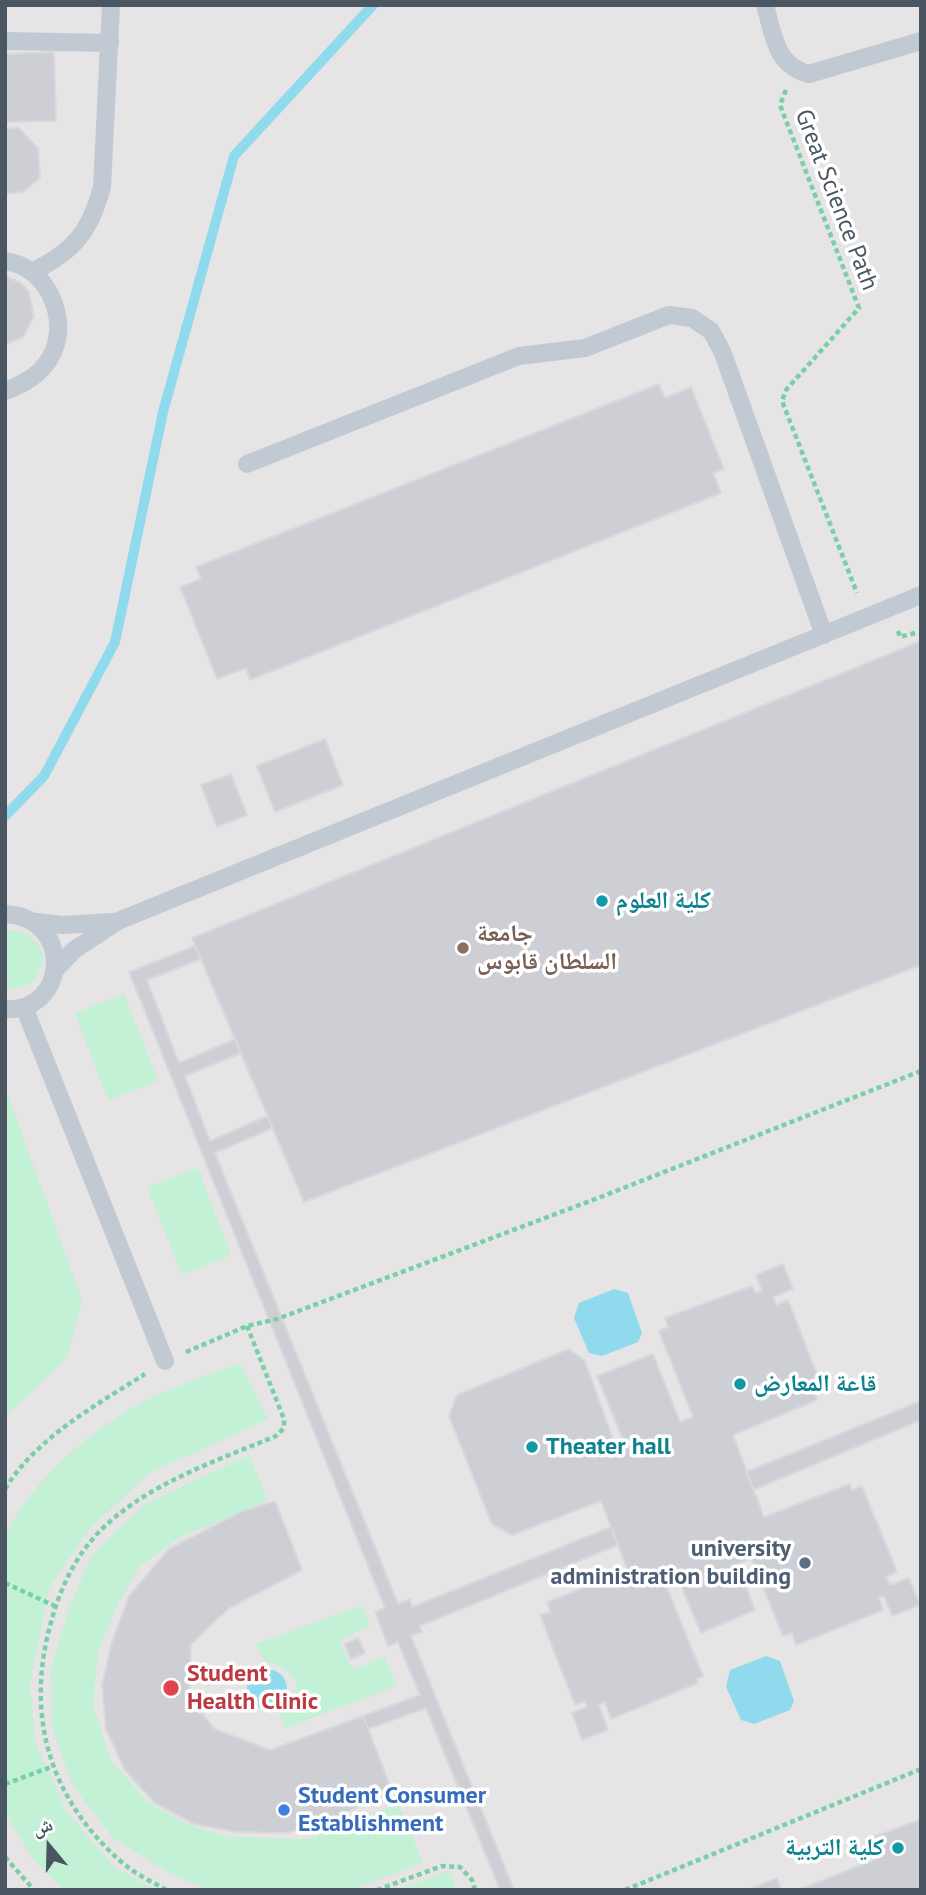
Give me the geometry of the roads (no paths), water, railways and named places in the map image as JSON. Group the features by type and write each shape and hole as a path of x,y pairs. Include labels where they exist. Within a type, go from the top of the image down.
{"lane":[{"path":"32,272 65,253 80,239 95,215 103,187 111,5"},
{"path":"765,5 782,59 793,70 809,74 921,41"},
{"path":"5,41 110,43"},
{"path":"5,261 32,272 50,291 58,314 57,340 47,363 29,381 5,391"},
{"path":"247,464 519,356 585,348 669,315 692,318 711,331 722,351 824,635"},
{"path":"55,969 95,934 118,921 921,595"},
{"path":"5,914 63,925 118,921"},
{"path":"5,1009 24,1007 39,998 50,985 55,969 52,943 36,922"},
{"path":"24,1007 165,1361"}],"water":[{"path":"614,1289 628,1293 642,1333 638,1342 602,1356 589,1353 574,1318 579,1303"},
{"path":"766,1656 780,1661 794,1701 790,1710 754,1724 741,1720 726,1687 730,1670"},
{"path":"267,1669 275,1670 281,1675 286,1681 286,1697 281,1703 275,1708 267,1709 259,1708 253,1703 248,1697 247,1689 248,1681 253,1675 259,1670"}],"waterway":[{"path":"5,816 44,776 115,642 163,412 234,156 373,5"}],"place":[{"name":"كلية العلوم","path":"602,901"},
{"name":"جامعة السلطان قابوس","path":"463,948"},
{"name":"قاعة المعارض","path":"740,1384"},
{"name":"Theater hall","path":"532,1447"},
{"name":"university administration building","path":"805,1563"},
{"name":"Student Health Clinic","path":"171,1688"},
{"name":"Student Consumer Establishment","path":"284,1810"},
{"name":"كلية التربية","path":"898,1848"}]}
